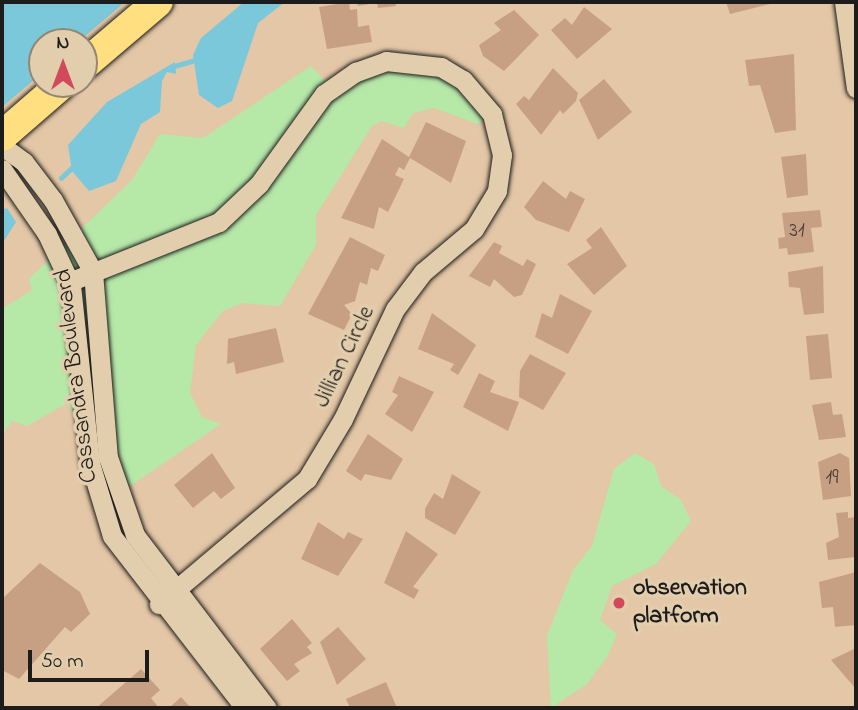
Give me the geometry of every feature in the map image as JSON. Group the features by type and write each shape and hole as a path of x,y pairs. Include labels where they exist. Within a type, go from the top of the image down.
{"main road":[{"path":"98,53 158,2"},
{"path":"2,136 46,98"}],"street":[{"path":"844,2 856,88"},
{"name":"Jillian Circle","path":"69,282 219,222 258,184 324,94 356,72 386,61 441,67 464,80 492,114 502,155 497,191 474,229 423,272 395,309 343,419 307,479 166,597"},
{"name":"Cassandra Boulevard","path":"2,146 24,162 53,200 93,272 108,457 117,495 166,597 245,708"},
{"name":"Cassandra Boulevard","path":"2,169 47,234 69,282 99,500 112,536 267,708"}],"green space":[{"path":"311,66 332,88 356,72 441,67 492,114 478,124 434,108 413,113 404,128 381,121 372,126 316,215 316,245 280,306 242,303 223,311 196,345 190,393 202,417 221,424 117,495 105,415 74,416 67,403 27,426 12,421 2,436 2,309 32,290 29,279 132,180 160,134 203,138"},
{"path":"635,453 654,464 661,486 681,500 691,521 656,564 612,586 600,620 617,634 607,657 587,684 551,708 547,636 573,570 592,546 614,469"}],"water":[{"path":"2,2 125,2 94,28 28,28 28,85 2,107"},
{"path":"244,2 285,2 258,23 232,101 218,108 199,95 193,55 201,38"},
{"path":"175,62 176,74 167,72 162,81 160,112 141,124 116,181 89,191 72,171 68,145 107,102"},
{"path":"7,208 16,222 2,244 2,210"}],"building":[{"path":"349,2 350,10 357,9 358,27 369,25 372,42 327,49 319,7"},
{"path":"357,2 376,2 376,3 358,6"},
{"path":"377,2 395,2 396,6 378,8"},
{"path":"726,2 773,2 774,3 730,14"},
{"path":"584,7 612,29 577,59 551,30 565,18 572,25"},
{"path":"514,10 539,35 504,71 483,56 479,45 501,30 494,23"},
{"path":"794,54 796,130 775,133 760,85 749,86 745,60"},
{"path":"553,68 578,93 576,101 563,114 560,110 541,135 516,104 524,96 529,100"},
{"path":"604,79 632,112 598,140 579,100"},
{"path":"426,122 466,141 451,183 410,158 404,170 399,167 395,175 404,179 388,212 379,207 374,229 341,218 382,139 409,157"},
{"path":"806,154 808,195 787,198 781,157"},
{"path":"543,181 566,199 570,191 585,199 569,232 536,220 524,207"},
{"path":"820,210 822,227 811,228 814,252 788,255 787,248 779,249 778,238 785,237 782,213"},
{"path":"601,227 627,266 594,295 567,264 592,248 586,240"},
{"path":"350,237 385,255 378,271 371,268 367,285 360,282 355,301 344,305 352,314 344,330 308,314"},
{"path":"494,242 502,246 499,253 523,266 527,259 536,264 522,295 514,297 494,279 490,287 469,276"},
{"path":"823,266 824,313 804,315 800,288 789,287 788,272"},
{"path":"560,294 592,311 568,354 535,337 542,313 552,318"},
{"path":"432,313 476,345 458,375 450,370 454,364 418,349"},
{"path":"276,328 284,362 236,374 234,362 227,364 228,339"},
{"path":"828,334 832,378 810,380 806,336"},
{"path":"530,354 566,373 543,410 519,397 520,371"},
{"path":"479,373 495,381 490,392 519,402 508,431 463,407"},
{"path":"399,376 434,392 412,432 385,414 398,395 392,392"},
{"path":"831,402 833,415 842,414 846,437 819,440 812,405"},
{"path":"368,434 403,459 391,480 365,474 361,481 346,471"},
{"path":"212,453 235,488 221,499 214,491 193,508 174,485"},
{"path":"840,453 849,458 851,496 823,500 818,462"},
{"path":"452,474 481,492 455,535 425,518 425,509 434,493 443,499"},
{"path":"848,512 848,518 856,517 856,557 828,560 826,543 839,537 836,513"},
{"path":"318,522 344,539 348,532 363,539 338,576 301,559"},
{"path":"406,531 438,554 413,587 419,590 414,599 384,583"},
{"path":"40,563 80,592 90,614 71,632 65,627 19,679 2,670 2,599"},
{"path":"856,572 856,625 835,627 833,607 822,608 819,582"},
{"name":"observation platform","path":"619,594 625,597 628,603 625,609 619,612 613,609 610,603 613,597"},
{"path":"292,619 312,643 307,647 312,653 294,664 300,671 287,681 260,649"},
{"path":"338,627 366,659 337,685 320,642"},
{"path":"856,648 856,689 831,660"},
{"path":"141,669 160,690 151,698 159,708 96,708"},
{"path":"386,682 397,708 350,708 346,699"},
{"path":"181,697 191,708 169,708"}],"waterway":[{"path":"171,67 196,60"},
{"path":"61,178 73,167"}],"place":[{"name":"observation platform","path":"619,603"}]}
